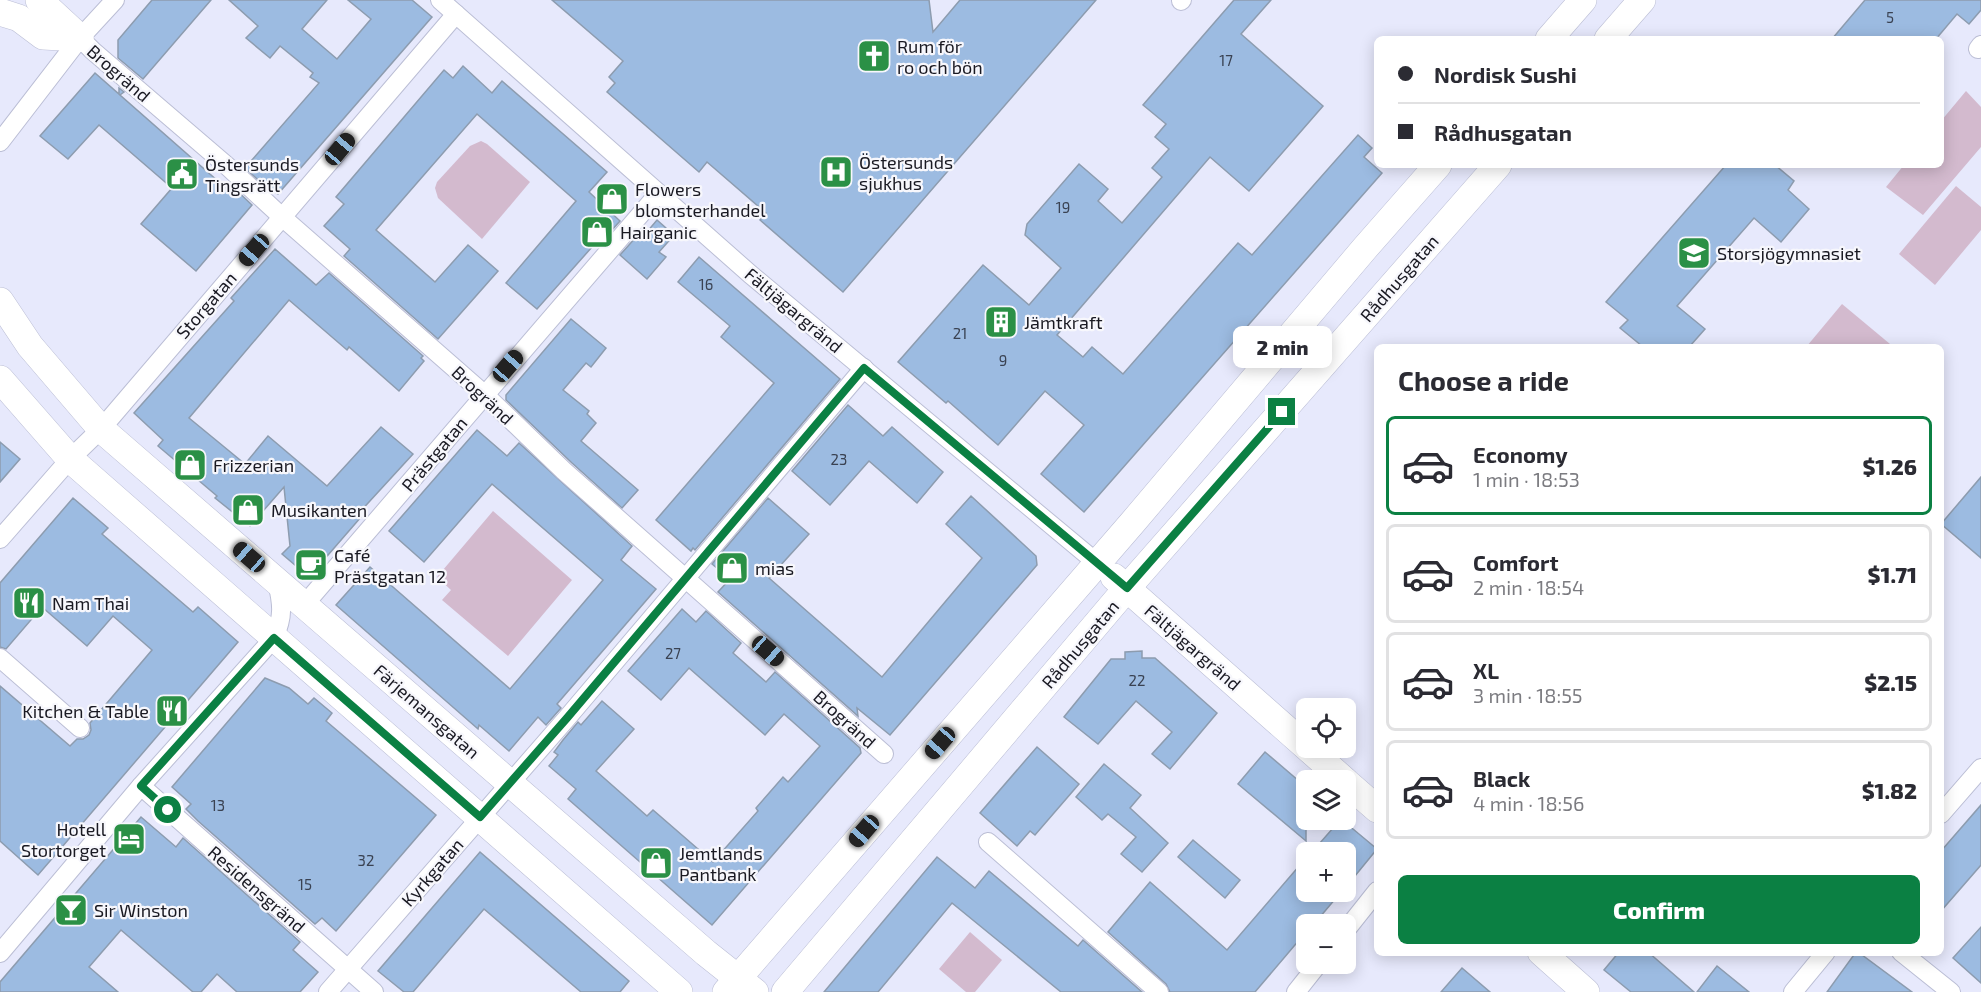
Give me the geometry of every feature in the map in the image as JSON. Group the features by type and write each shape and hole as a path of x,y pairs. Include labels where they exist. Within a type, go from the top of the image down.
{"main road":[{"path":"39,0 80,38"},
{"path":"1552,36 1583,0"},
{"path":"1611,36 1642,0"},
{"path":"0,12 19,18 43,36 80,38"},
{"path":"740,987 1097,563 1435,168"},
{"name":"Rådhusgatan","path":"785,992 1127,588 1495,168"},
{"name":"Färjemansgatan","path":"0,301 30,346 101,429 697,945 740,987"},
{"path":"0,379 70,459 679,992"},
{"name":"Fältjägargränd","path":"1097,563 1333,770"},
{"name":"Fältjägargränd","path":"1356,791 1374,806"},
{"path":"1546,956 1586,992"}],"street":[{"path":"0,142 80,38 115,0"},
{"name":"Fältjägargränd","path":"440,0 658,194 1097,563"},
{"name":"Storgatan","path":"0,539 70,459 101,429 456,14"},
{"name":"Brogränd","path":"80,38 484,394 564,471 884,754"},
{"name":"Prästgatan","path":"305,604 658,194"},
{"name":"Kyrkgatan","path":"328,992 510,783 864,368"},
{"path":"0,952 141,786 274,638 281,624 283,605 277,581"},
{"path":"0,658 80,728"},
{"path":"1944,811 1981,768"},
{"name":"Residensgränd","path":"141,786 374,992"},
{"path":"988,842 1159,992"},
{"path":"1356,917 1374,895"},
{"path":"1792,992 1823,956"},
{"path":"1906,956 1951,992"},
{"path":"1296,992 1310,974"}],"shaded area":[{"path":"1966,91 1981,107 1981,147 1923,215 1886,187 1902,168 1944,168 1944,117"},
{"path":"481,141 530,182 482,239 438,198 435,188 437,182 470,146"},
{"path":"1956,186 1981,207 1981,230 1935,285 1899,254"},
{"path":"1842,304 1890,344 1809,344"},
{"path":"493,511 572,580 508,656 442,600 451,590 437,577"},
{"path":"970,932 1002,960 975,992 966,992 939,969"}],"building":[{"path":"152,0 211,0 143,79 118,58 118,40"},
{"path":"229,0 327,0 302,29 337,59 371,19 348,0 412,0 432,17 278,194 267,188 245,168 319,83 310,77 313,73 280,46 270,58 246,38 258,26"},
{"name":"Östersunds sjukhus","path":"552,0 929,0 933,32 960,0 1096,0 843,292 760,220 766,213 707,162 699,172 607,92 615,83 609,77 623,61"},
{"name":"Jämtkraft","path":"1234,0 1271,0 1241,34 1323,106 1249,191 1210,157 1057,335 1083,357 1092,347 1123,374 1238,243 1252,255 1358,135 1372,148 1364,157 1382,173 1084,512 1041,474 1084,425 1045,391 998,445 948,401 946,403 898,362 983,265 1029,305 1061,268 1025,235 1027,224 1079,164 1108,189 1098,201 1122,223 1162,177 1152,168 1169,149 1155,137 1166,124 1143,105"},
{"path":"1865,0 1981,0 1981,10 1969,24 1957,14 1939,36 1835,36"},
{"path":"463,66 492,93 502,81 607,172 589,192 620,221 603,240 600,238 537,309 506,283 576,201 477,114 376,230 435,282 468,245 498,271 438,339 344,256 350,249 324,226 344,204 336,197 444,70 453,78"},
{"name":"Östersunds Tingsrätt","path":"95,73 119,94 119,88 124,92 120,95 227,189 231,185 252,205 196,271 141,224 172,188 99,125 68,159 40,136"},
{"path":"1723,168 1779,168 1794,181 1788,190 1809,209 1781,242 1754,218 1677,306 1705,329 1692,344 1640,344 1620,328 1628,320 1606,302"},
{"path":"657,220 674,235 659,252 666,257 647,279 620,255 637,236 641,239"},
{"path":"275,249 316,285 329,273 423,356 421,358 424,361 399,391 349,347 347,350 289,300 189,418 245,464 268,436 327,486 381,427 413,454 358,514 361,517 309,577 282,554 290,546 284,487 250,526 215,498 217,496 158,446 163,440 134,413 234,301 231,298"},
{"path":"699,257 840,379 695,550 693,548 691,551 656,520 774,383 721,337 730,326 678,282"},
{"path":"571,319 606,348 591,367 586,363 563,390 589,411 587,414 596,423 581,441 638,490 622,508 506,400 506,395"},
{"path":"848,405 883,436 892,427 943,472 917,503 869,461 830,505 792,471"},
{"path":"477,430 507,456 519,443 632,546 621,560 656,589 557,704 561,708 546,725 538,717 509,751 479,725 478,729 336,605 370,567 510,689 603,580 492,484 424,562 389,531"},
{"path":"0,442 20,459 0,482"},
{"path":"1981,477 1981,558 1944,527 1944,520"},
{"path":"971,496 1036,556 1037,565 890,735 857,708 858,716 718,592 730,579 712,564 768,498 809,534 769,578 882,677 982,558 946,524"},
{"path":"73,498 108,528 102,534 193,612 198,607 238,642 38,875 0,841 0,686 70,746 77,739 83,739 89,735 90,723 152,650 113,616 87,646 42,607 6,649 0,647 0,583"},
{"path":"682,609 696,622 706,611 741,643 733,653 766,682 775,672 860,748 861,753 712,925 568,799 576,789 549,766 558,755 554,752 563,740 578,722 581,725 602,701 634,729 596,771 647,816 653,810 713,862 758,811 756,808 783,777 788,782 820,746 784,714 765,735 689,668 661,700 628,671"},
{"path":"1142,651 1142,658 1155,658 1217,713 1170,769 1152,754 1172,732 1136,701 1098,744 1064,717 1111,659 1125,659 1125,652"},
{"path":"265,678 289,688 308,704 314,698 332,713 326,721 436,815 336,931 322,918 315,924 198,821 186,809 191,804 172,787"},
{"path":"1037,747 1079,784 1035,835 1030,831 1017,846 980,813"},
{"path":"1265,752 1296,778 1296,830 1306,830 1306,841 1238,784"},
{"path":"1104,764 1141,795 1130,808 1168,843 1142,872 1121,854 1136,837 1108,814 1102,820 1076,797"},
{"path":"1981,805 1981,865 1944,908 1944,848"},
{"path":"141,817 176,847 183,838 300,942 293,950 318,972 300,992 237,992 217,974 201,992 193,992 121,930 89,967 118,992 0,992 0,982"},
{"path":"1331,830 1354,830 1374,846 1374,853 1356,875 1356,842 1321,842"},
{"path":"1193,840 1240,880 1225,898 1178,857"},
{"path":"480,852 629,981 620,992 581,992 484,909 413,992 404,992 378,971"},
{"path":"937,857 975,888 989,871 1078,946 1083,940 1142,992 1061,992 952,903 878,992 824,992"},
{"path":"1296,870 1296,902 1333,902 1322,914 1296,914 1296,944 1255,992 1170,992 1166,984 1108,932 1150,882 1227,950"},
{"path":"1981,927 1981,983 1953,958"},
{"path":"1616,956 1653,956 1694,992 1631,992 1604,970"},
{"path":"1853,956 1863,956 1912,992 1827,992"},
{"path":"1717,966 1749,992 1697,992"},
{"path":"1462,968 1490,992 1441,992"}],"place":[{"name":"Rum för ro och bön","path":"874,56"},
{"name":"Östersunds sjukhus","path":"836,172"},
{"name":"Östersunds Tingsrätt","path":"182,174"},
{"name":"Flowers blomsterhandel","path":"612,199"},
{"name":"Hairganic","path":"597,232"},
{"name":"Storsjögymnasiet","path":"1694,253"},
{"name":"Jämtkraft","path":"1001,322"},
{"name":"Frizzerian","path":"190,465"},
{"name":"Musikanten","path":"248,510"},
{"name":"Café Prästgatan 12","path":"311,565"},
{"name":"mias","path":"732,568"},
{"name":"Nam Thai","path":"29,603"},
{"name":"Kitchen & Table","path":"172,711"},
{"name":"Hotell Stortorget","path":"129,839"},
{"name":"Jemtlands Pantbank","path":"656,863"},
{"name":"Sir Winston","path":"71,910"}],"route":[{"path":"168,810 141,786 274,638 480,817 864,368 1127,588 1282,412"}]}
